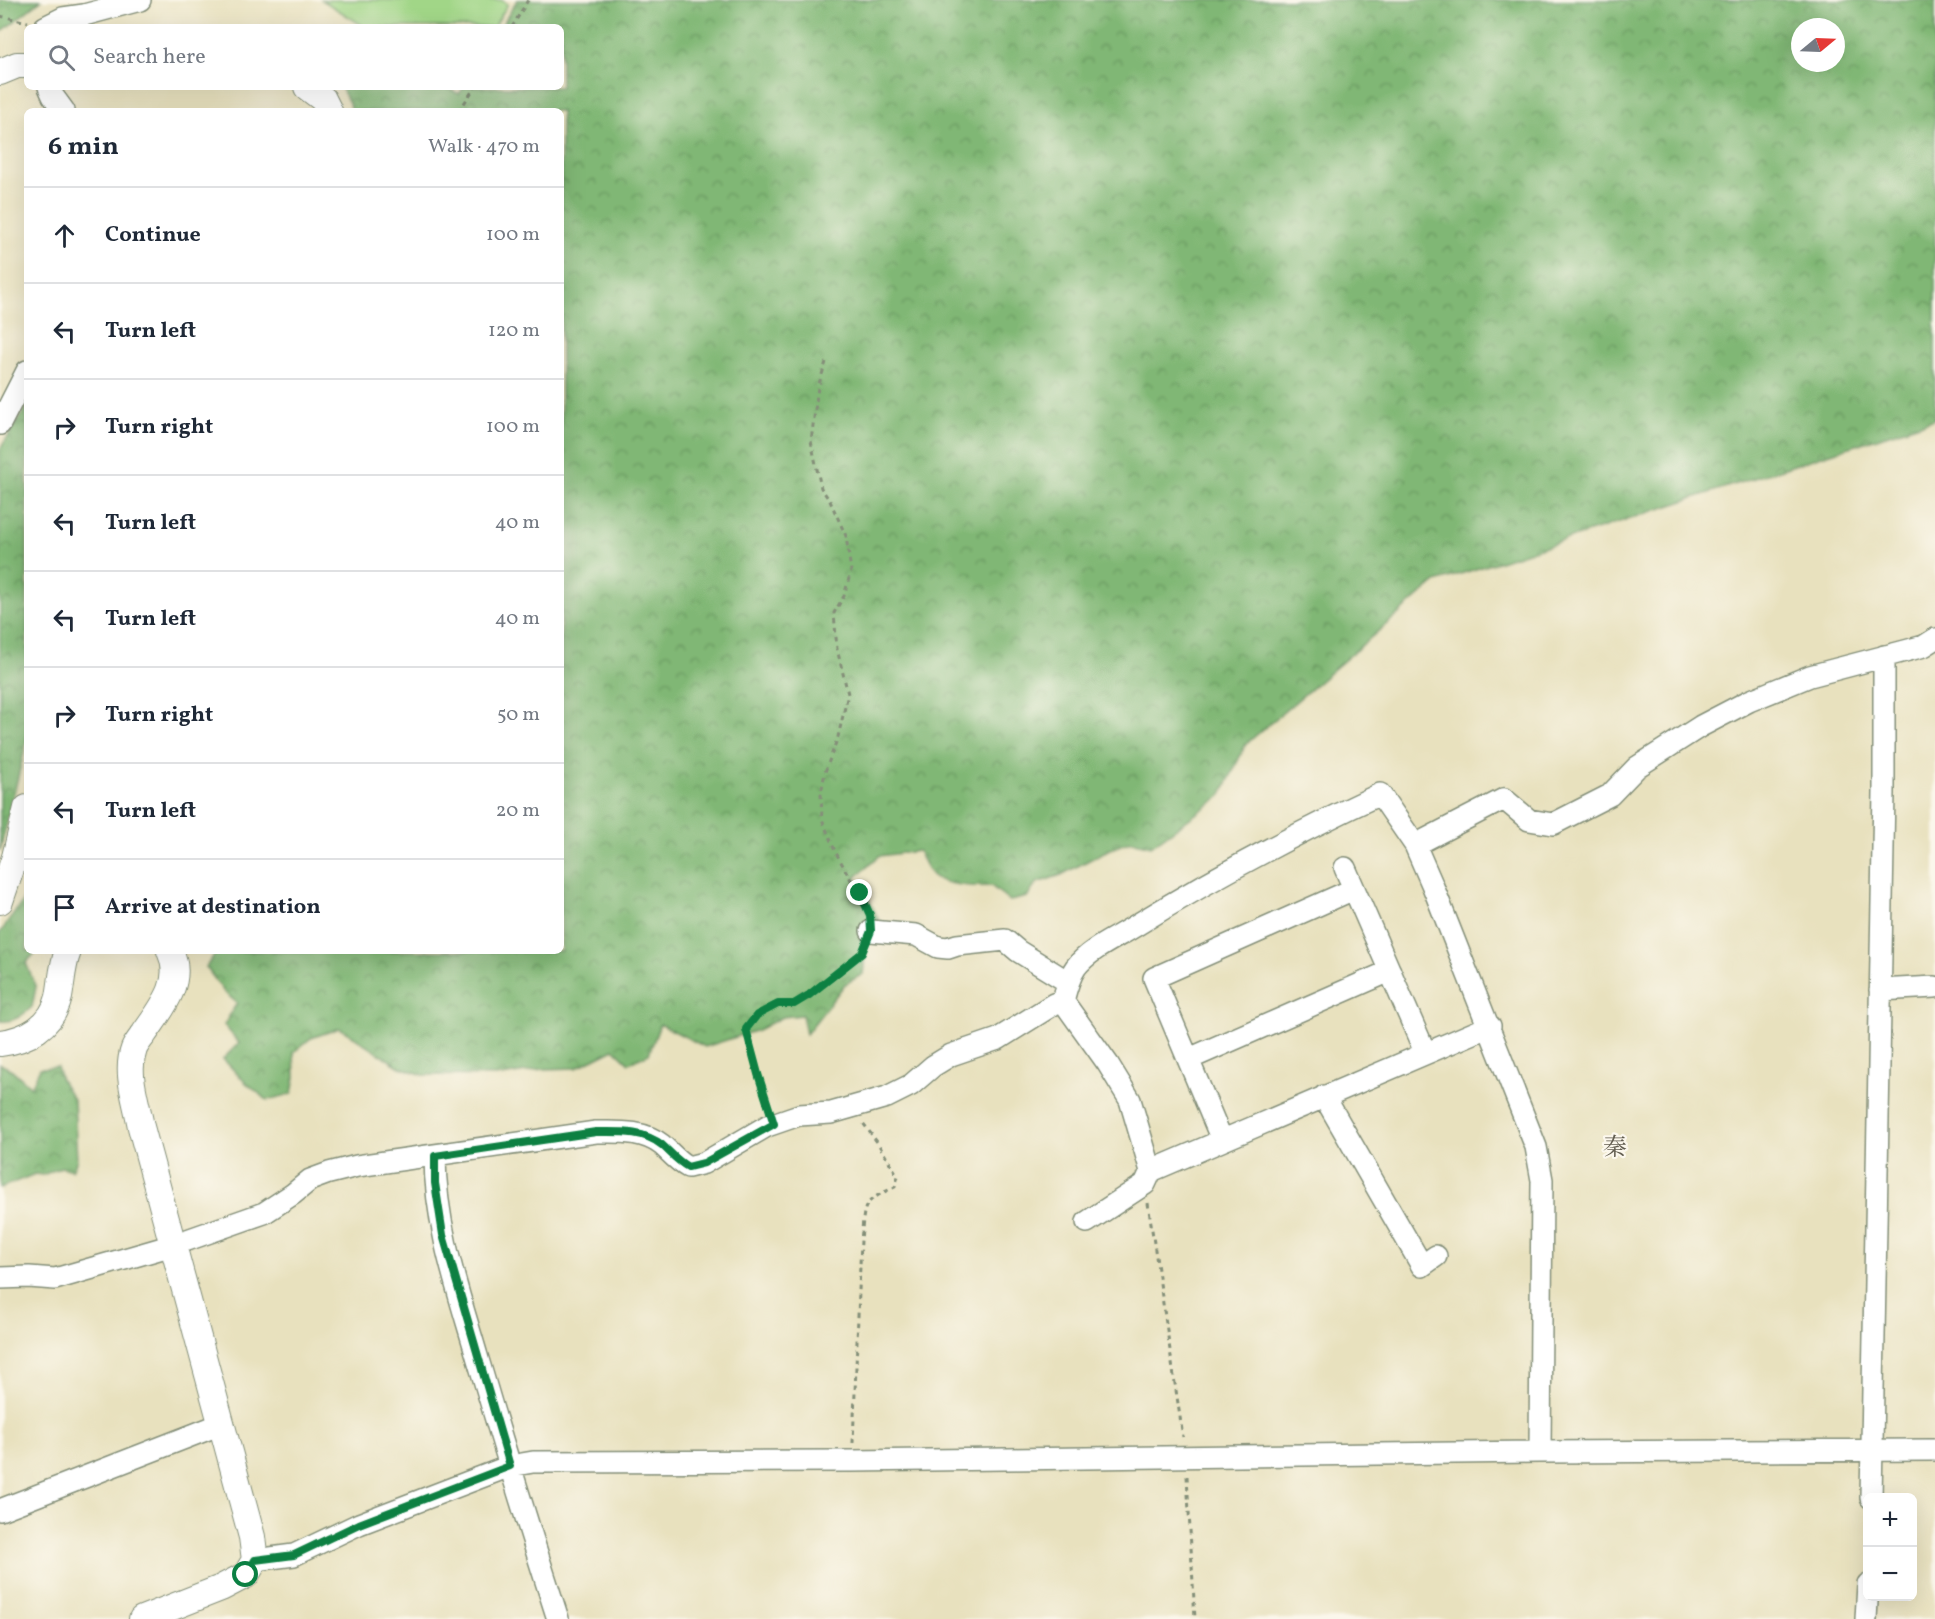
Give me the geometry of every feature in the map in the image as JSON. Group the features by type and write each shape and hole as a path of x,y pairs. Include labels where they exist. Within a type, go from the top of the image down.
{"street":[{"path":"50,24 63,18 84,15 140,0"},
{"path":"0,72 17,65 24,65"},
{"path":"50,90 62,108"},
{"path":"311,90 323,99 328,108"},
{"path":"0,424 24,377"},
{"path":"1415,845 1504,799 1529,820 1553,824 1610,795 1636,767 1701,726 1749,701 1810,676 1924,646 1935,639"},
{"path":"1871,1493 1884,656"},
{"path":"0,1278 55,1279 173,1245 264,1213 310,1180 357,1166 596,1132 644,1134 662,1145 676,1160 688,1167 704,1163 774,1124 799,1115 831,1113 887,1097 903,1089 951,1055 998,1039 1054,1004 1065,992 1077,967 1096,950 1152,915 1329,818 1380,794 1415,845 1490,1026 1536,1147 1542,1180 1540,1452"},
{"path":"0,901 15,857 24,820"},
{"path":"1345,868 1425,1052"},
{"path":"1222,1140 1154,978 1354,889"},
{"path":"871,931 916,935 938,947 948,948 1005,940 1065,992 1130,1100 1148,1177"},
{"path":"0,1043 27,1037 46,1024 58,1000 63,963 67,954"},
{"path":"142,1619 220,1588 246,1575 255,1560 252,1537 141,1127 130,1067 134,1048 169,998 175,979 172,954"},
{"path":"1189,1059 1390,971"},
{"path":"1880,990 1935,987"},
{"path":"1087,1222 1148,1177 1222,1140 1490,1026"},
{"path":"1324,1096 1422,1266 1436,1256"},
{"path":"435,1156 435,1183 443,1235 510,1466 558,1619"},
{"path":"0,1510 221,1424"},
{"path":"255,1560 294,1555 359,1524 510,1466 533,1462 1935,1450"},
{"path":"1866,1619 1867,1601"}],"path":[{"path":"514,24 528,0"},
{"path":"0,16 36,24"},
{"path":"461,108 473,90"},
{"path":"774,1124 752,1056 746,1029 757,1015 778,1004 794,1004 850,965 862,953 871,931 870,915 835,851 822,819 821,794 825,772 838,737 848,694 837,649 834,613 844,596 851,571 846,536 822,488 814,464 811,441 818,387 826,362"},
{"path":"851,1108 877,1142 898,1176 895,1187 871,1198 865,1207 861,1240 852,1461"},
{"path":"1148,1177 1186,1456 1195,1619"}],"green space":[{"path":"0,0 41,0 0,33"},
{"path":"322,0 501,0 508,4 496,24 360,24"},
{"path":"517,0 1935,0 1935,419 1436,582 1246,744 1221,796 1151,846 1131,841 1108,850 1061,875 1037,883 1027,897 1010,901 991,886 961,885 938,879 929,871 918,851 879,856 855,878 871,903 882,928 867,941 863,974 845,984 806,1034 802,1015 782,1017 758,1030 705,1047 660,1024 649,1054 629,1063 614,1049 576,1068 543,1069 502,1076 423,1075 400,1067 340,1028 311,1038 294,1052 295,1077 292,1094 267,1100 245,1082 223,1059 239,1043 224,1025 237,1003 224,992 206,967 215,954 564,954 564,108 352,108 342,90 452,90 459,94 462,90 564,90 564,24 503,24"},
{"path":"24,411 24,752 0,851 0,449"},
{"path":"24,898 24,954 34,954 26,963 36,987 32,1007 13,1020 0,1021 0,933"},
{"path":"0,1064 12,1070 31,1087 40,1068 57,1067 61,1080 74,1101 77,1160 72,1170 61,1167 43,1175 35,1174 0,1188"}],"district":[{"name":"秦","path":"1615,1149"}],"route":[{"path":"246,1575 255,1560 294,1555 359,1524 510,1466 443,1235 435,1183 435,1156 596,1132 622,1132 644,1134 662,1145 676,1160 688,1167 704,1163 774,1124 746,1029 757,1015 778,1004 794,1004 809,995 850,965 862,953 871,931 870,915 860,893"}]}
